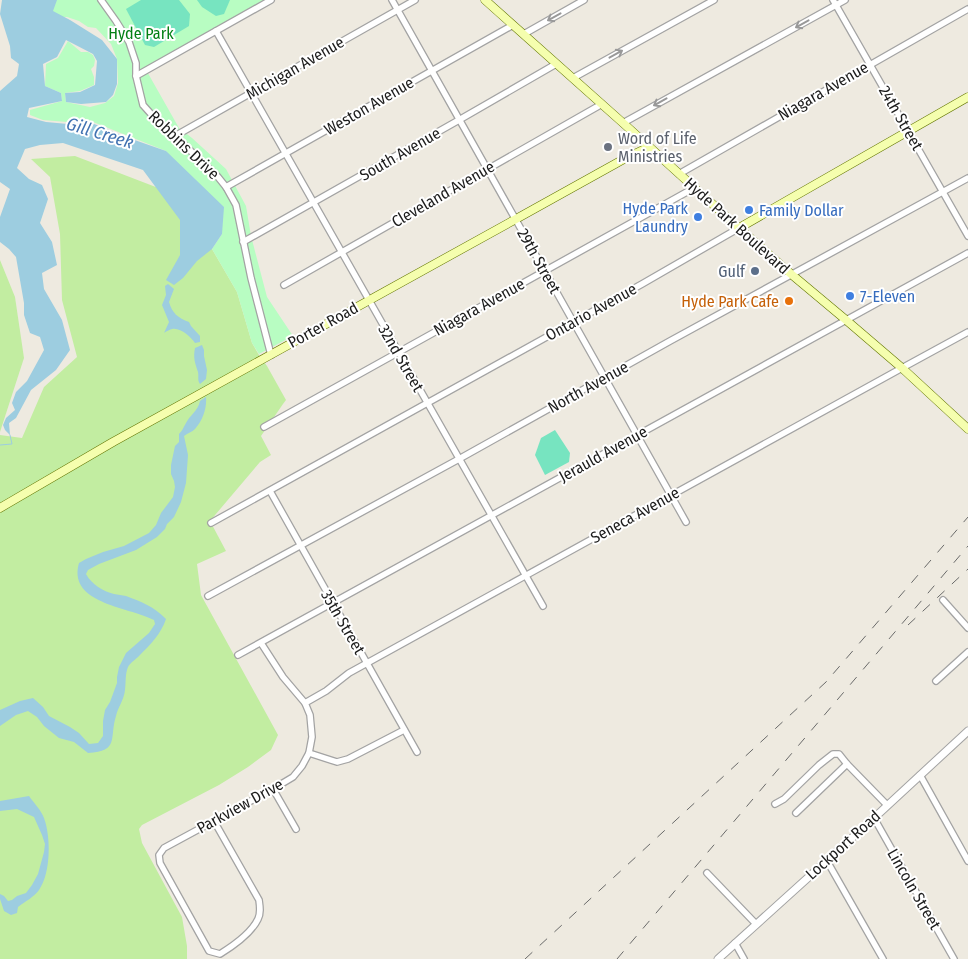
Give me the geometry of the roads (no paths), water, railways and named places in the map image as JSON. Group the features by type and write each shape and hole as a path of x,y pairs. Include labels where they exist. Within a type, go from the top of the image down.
{"main road":[{"name":"Hyde Park Boulevard","path":"485,0 739,228 902,368 968,429"},
{"name":"Ontario Avenue","path":"739,228 968,97"},
{"name":"Porter Road","path":"0,508 113,442 368,300 649,147"}],"street":[{"name":"Robbins Drive","path":"101,0 129,42 136,63 136,76 143,105 160,124 218,177 236,205 251,278 271,355"},
{"path":"136,76 271,0"},
{"name":"29th Street","path":"392,0 686,522"},
{"name":"Michigan Avenue","path":"175,136 415,0"},
{"path":"524,34 584,0"},
{"path":"573,78 714,0"},
{"path":"623,123 835,2 845,0"},
{"name":"24th Street","path":"835,2 968,236"},
{"name":"Niagara Avenue","path":"679,174 968,9"},
{"name":"Weston Avenue","path":"226,187 513,25"},
{"name":"32nd Street","path":"216,31 543,606"},
{"name":"South Avenue","path":"243,242 556,64"},
{"name":"Cleveland Avenue","path":"284,285 602,104"},
{"name":"North Avenue","path":"208,596 968,178"},
{"name":"Niagara Avenue","path":"264,427 694,188"},
{"name":"Ontario Avenue","path":"211,523 574,322 739,228"},
{"name":"Jerauld Avenue","path":"238,655 968,253"},
{"name":"Seneca Avenue","path":"305,703 326,691 349,673 968,332"},
{"name":"35th Street","path":"270,491 417,752"},
{"path":"944,600 968,628"},
{"name":"Parkview Drive","path":"214,821 259,900 261,909 258,920 247,933 234,946 220,954 210,950 160,864 159,855 164,848 292,777 302,766 309,753 312,737 310,715 305,703 283,677 261,642"},
{"path":"936,681 968,652"},
{"path":"309,753 337,762 348,759 404,730"},
{"name":"Lockport Road","path":"718,959 967,733"},
{"path":"775,804 784,799 832,754 839,754 888,805"},
{"path":"796,813 847,764"},
{"path":"920,776 968,861"},
{"path":"273,789 296,829"},
{"name":"Lincoln Street","path":"874,818 954,959"},
{"path":"827,861 883,959"},
{"path":"707,873 756,924"},
{"path":"735,943 744,959"}],"water":[{"name":"Gill Creek","path":"2,0 57,0 53,11 102,40 117,59 117,84 113,95 106,102 81,104 66,102 65,93 80,92 95,85 97,61 93,54 66,40 57,57 43,64 45,86 61,93 62,101 29,108 27,117 46,122 68,124 82,119 166,151 224,207 222,234 212,249 197,261 183,278 174,285 166,280 180,255 180,220 143,170 63,143 40,145 25,149 17,168 29,179 42,185 48,199 40,223 52,242 57,265 42,273 44,289 62,320 70,350 56,370 31,390 16,418 9,423 10,435 3,425 6,418 15,410 12,403 16,392 27,381 44,350 40,337 30,333 24,315 24,303 16,257 0,242 0,217 10,189 0,182 0,91 17,76 19,64 11,58 10,46 0,14"},
{"path":"168,284 174,289 169,302 172,309 179,317 189,322 200,336 200,342 195,343 188,335 175,329 164,333 169,322 162,305 166,295 165,286"},
{"path":"202,345 207,370 206,379 200,384 194,355 195,348"},
{"path":"206,397 205,410 200,422 194,430 184,436 188,455 186,483 181,502 174,517 157,537 136,550 99,564 88,570 86,574 91,581 102,589 142,602 166,619 155,639 128,667 124,694 109,746 98,752 88,753 74,742 59,738 28,711 16,715 0,726 0,710 20,701 33,698 49,716 79,733 89,744 98,743 103,736 105,710 117,683 119,667 126,653 149,633 155,624 154,620 91,596 82,587 78,577 79,563 103,552 124,546 149,533 156,525 161,513 173,497 175,487 171,474 171,465 175,446 179,442 179,434 198,408 200,401"},
{"path":"29,796 44,818 49,845 48,865 39,890 18,907 17,913 11,915 4,911 0,894 8,901 26,893 38,874 45,844 34,817 17,809 0,811 0,801"}],"waterway":[{"path":"0,445 12,444 10,435"}],"railway":[{"path":"525,959 826,682 968,517"},
{"path":"617,959 968,546"},
{"path":"908,625 968,569"}],"place":[{"name":"Word of Life Ministries","path":"608,147"},
{"name":"Family Dollar","path":"749,210"},
{"name":"Hyde Park Laundry","path":"698,217"},
{"name":"Gulf","path":"755,271"},
{"name":"7-Eleven","path":"850,296"},
{"name":"Hyde Park Cafe","path":"789,301"}],"park label":[{"name":"Hyde Park","path":"141,33"}]}
